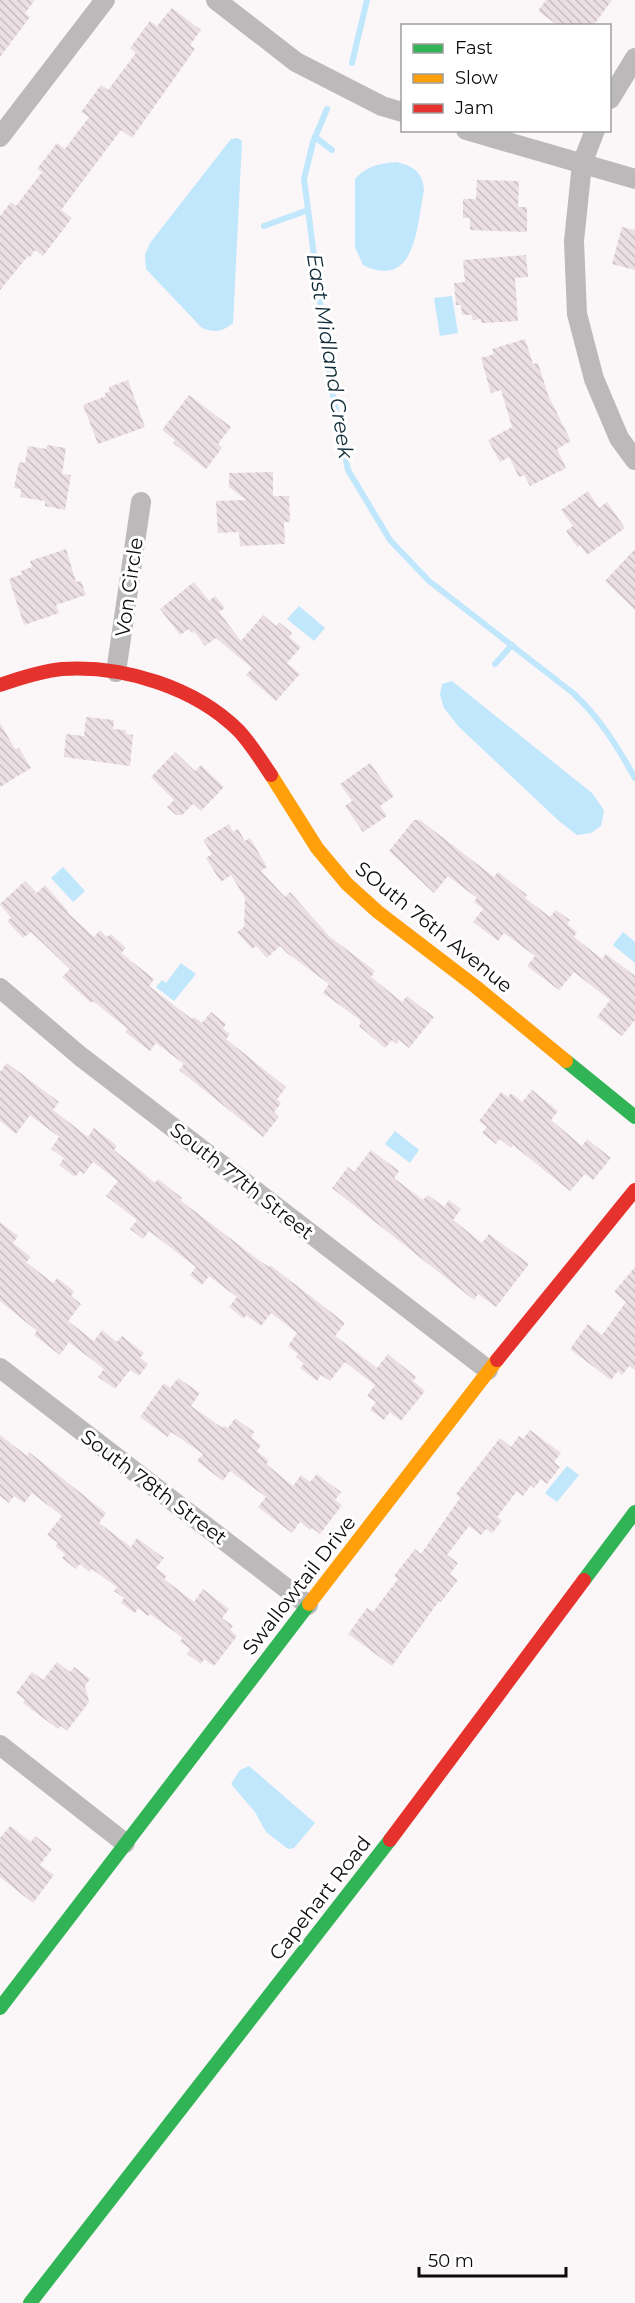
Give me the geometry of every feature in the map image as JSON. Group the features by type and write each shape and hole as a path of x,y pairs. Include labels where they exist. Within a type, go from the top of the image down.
{"street":[{"path":"0,136 105,0"},
{"path":"216,0 296,62 382,106 401,112"},
{"path":"611,96 635,58"},
{"path":"473,132 635,179"},
{"path":"594,132 582,164 574,241 576,314 594,379 619,438 635,460"},
{"name":"Von Circle","path":"116,672 141,502"},
{"name":"SOuth 76th Avenue","path":"0,685 19,678 69,669 116,672 167,686 201,702 226,721 254,749 301,827 327,864 365,901 635,1117"},
{"name":"South 77th Street","path":"0,988 80,1056 488,1370"},
{"name":"Swallowtail Drive","path":"0,2008 488,1370 635,1190"},
{"name":"South 78th Street","path":"0,1368 308,1605"},
{"name":"Capehart Road","path":"30,2303 377,1857 635,1512"},
{"path":"0,1745 125,1843"}],"water":[{"path":"237,138 242,141 233,323 222,330 211,331 202,328 146,269 145,255 150,243 231,139"},
{"path":"395,162 416,170 424,190 416,236 411,250 404,262 394,269 381,271 363,265 355,247 355,179 373,166"},
{"path":"452,296 458,333 440,336 434,298"},
{"path":"299,606 325,628 314,641 287,619"},
{"path":"452,681 592,793 604,810 601,826 591,833 577,835 559,821 459,727 444,708 440,695 442,684"},
{"path":"63,867 85,891 73,902 51,878"},
{"path":"623,932 635,942 635,963 613,945"},
{"path":"181,963 196,974 174,1001 156,987 162,980 166,983"},
{"path":"395,1131 419,1150 410,1163 385,1144"},
{"path":"567,1466 579,1475 557,1502 545,1493"},
{"path":"249,1766 315,1823 294,1848 288,1849 266,1832 255,1812 231,1784 240,1770"}],"building":[{"path":"0,0 35,0 25,13 30,17 0,57"},
{"path":"546,0 612,0 594,24 556,24 538,11"},
{"path":"172,8 201,30 190,45 195,49 132,138 121,130 61,210 72,218 43,256 35,250 0,290 0,216 11,202 16,206 42,172 37,169 57,143 65,149 89,117 81,112 101,85 108,90 136,53 130,48 150,21 157,26"},
{"path":"477,180 519,181 518,207 527,207 527,232 470,230 470,218 463,218 463,199 476,199"},
{"path":"622,227 635,230 635,270 612,264"},
{"path":"526,255 528,277 515,278 518,321 481,323 481,319 473,320 472,315 462,315 461,305 456,305 454,283 465,282 463,260"},
{"path":"525,339 533,364 538,363 548,395 571,441 557,449 566,468 530,486 524,475 519,477 509,457 500,462 488,440 512,427 501,390 491,393 481,358 494,354 492,349"},
{"path":"128,380 145,427 98,444 83,405 106,396 105,393 110,391 109,387"},
{"path":"189,395 231,427 218,444 222,448 206,469 173,443 175,440 162,430"},
{"path":"47,445 66,448 62,474 71,475 65,510 45,506 45,501 20,497 21,489 14,488 19,462 25,463 28,446 46,449"},
{"path":"273,472 273,496 289,496 290,522 284,522 285,544 240,546 239,532 218,533 216,501 246,500 229,487 229,473"},
{"path":"588,491 599,508 607,502 625,528 587,555 580,545 577,547 566,531 573,526 561,510"},
{"path":"66,549 76,582 81,581 86,595 56,605 59,613 24,625 9,579 32,567 30,561"},
{"path":"635,549 635,610 605,581"},
{"path":"194,582 209,601 215,596 225,608 219,612 241,641 263,615 276,626 279,622 292,633 289,637 301,647 287,663 300,674 276,701 246,675 252,668 216,638 205,646 194,631 192,633 189,629 180,635 160,609"},
{"path":"86,717 114,720 113,729 126,730 126,734 133,735 130,766 64,757 66,734 84,736"},
{"path":"0,723 15,749 19,748 31,768 0,787"},
{"path":"175,752 195,771 201,765 224,787 201,811 193,804 182,815 176,815 167,807 174,800 151,777"},
{"path":"370,763 394,796 380,806 387,816 363,832 345,806 352,801 340,784"},
{"path":"414,820 420,820 494,877 498,872 527,895 525,898 550,917 556,910 570,920 567,924 577,932 574,937 602,959 606,954 635,976 635,1020 622,1036 597,1017 610,1000 574,972 559,990 527,966 535,956 504,933 498,941 473,922 483,909 474,902 477,898 448,876 434,893 389,851"},
{"path":"229,824 233,832 238,829 245,841 250,838 267,867 261,871 285,897 290,892 330,937 375,971 371,977 402,1002 407,996 434,1017 409,1048 399,1040 397,1044 392,1040 385,1048 359,1026 361,1022 359,1019 323,993 329,984 280,946 267,958 256,946 252,949 237,932 244,927 245,898 231,875 221,882 206,858 212,854 203,840"},
{"path":"25,881 37,893 45,885 67,912 94,937 100,930 107,937 111,934 126,948 121,953 154,979 149,986 192,1019 194,1017 202,1023 211,1012 226,1024 223,1029 230,1034 226,1039 286,1087 277,1099 281,1103 274,1112 279,1117 263,1137 179,1070 184,1064 156,1043 150,1051 125,1032 128,1029 93,1001 91,1003 62,977 70,969 31,932 23,938 7,921 11,918 0,904"},
{"path":"7,1063 59,1102 53,1110 88,1137 94,1128 117,1146 114,1150 155,1183 158,1179 182,1198 180,1200 345,1323 335,1336 377,1368 388,1354 416,1377 413,1381 425,1391 401,1421 390,1412 384,1420 370,1410 376,1402 367,1396 375,1385 345,1362 330,1381 321,1375 317,1381 300,1368 304,1364 296,1357 298,1354 288,1346 297,1333 271,1313 261,1326 246,1315 244,1319 229,1307 237,1297 209,1276 202,1285 190,1275 196,1267 149,1231 143,1239 130,1229 137,1220 106,1196 118,1181 93,1162 84,1174 80,1171 75,1177 59,1165 64,1158 51,1149 59,1137 30,1115 16,1134 0,1121 0,1072"},
{"path":"532,1090 558,1111 551,1120 582,1146 587,1139 611,1158 593,1180 585,1174 570,1191 513,1145 511,1148 500,1139 496,1144 482,1133 487,1127 479,1121 501,1092 508,1097 511,1093 522,1102"},
{"path":"371,1150 399,1171 394,1178 423,1200 428,1195 444,1207 449,1200 461,1209 453,1220 482,1243 489,1234 529,1264 496,1307 478,1294 474,1300 332,1188 348,1167 354,1172"},
{"path":"0,1222 18,1236 13,1243 31,1257 26,1262 53,1283 57,1278 74,1291 71,1296 81,1304 68,1321 94,1341 102,1330 117,1342 122,1336 144,1353 140,1358 148,1364 139,1376 130,1370 115,1389 98,1377 104,1369 69,1342 60,1355 34,1335 37,1331 0,1301"},
{"path":"635,1267 635,1370 629,1366 622,1375 618,1371 611,1380 570,1349 588,1324 602,1335 626,1302 614,1292"},
{"path":"178,1378 200,1393 191,1406 223,1428 224,1426 228,1428 235,1418 254,1432 251,1437 261,1445 257,1451 269,1461 266,1464 293,1486 301,1475 310,1482 317,1474 341,1492 335,1500 342,1505 320,1534 300,1522 292,1533 258,1507 266,1497 230,1471 223,1481 197,1461 203,1454 171,1432 168,1437 140,1417 164,1383 170,1388"},
{"path":"530,1430 561,1453 554,1462 560,1467 547,1484 541,1479 534,1488 531,1485 523,1496 517,1491 497,1517 502,1521 492,1533 486,1529 481,1535 469,1526 447,1555 458,1563 450,1574 458,1580 441,1602 439,1601 392,1666 348,1634 367,1608 373,1612 398,1579 394,1576 415,1549 421,1554 460,1498 456,1494 500,1438 511,1447 519,1436 523,1439"},
{"path":"0,1435 27,1456 29,1452 106,1513 99,1523 131,1547 137,1538 164,1558 156,1568 167,1576 164,1579 194,1602 203,1589 229,1609 222,1618 233,1626 230,1630 237,1636 214,1666 204,1659 201,1664 187,1654 190,1649 180,1641 183,1638 150,1614 148,1616 138,1608 135,1613 121,1603 124,1598 114,1591 117,1587 92,1569 89,1572 80,1564 76,1569 62,1558 65,1554 55,1546 58,1543 47,1535 62,1516 32,1493 24,1503 14,1496 9,1503 0,1496"},
{"path":"57,1662 70,1672 74,1667 90,1679 85,1686 89,1702 67,1731 61,1726 58,1729 23,1703 25,1700 16,1693 32,1672 43,1680"},
{"path":"10,1826 31,1842 35,1836 52,1849 40,1865 54,1875 33,1903 0,1877 0,1838"}],"waterway":[{"name":"East Midland Creek","path":"352,63 367,0"},
{"name":"East Midland Creek","path":"327,109 313,142 304,179 331,386 348,470 390,540 429,581 573,693 592,712 635,778"},
{"path":"315,137 332,150"},
{"path":"264,226 308,210"},
{"path":"495,664 512,645"}],"traffic: fast":[{"path":"566,1061 635,1117"},
{"path":"584,1580 635,1512"},
{"path":"0,2008 309,1604"},
{"path":"30,2303 390,1840"}],"traffic: slow":[{"path":"271,775 317,848 347,884 378,912 476,987 566,1061"},
{"path":"309,1604 497,1360"}],"traffic: jam":[{"path":"0,685 38,673 62,669 109,671 157,682 201,702 221,716 239,731 271,775"},
{"path":"497,1360 635,1190"},
{"path":"390,1840 584,1580"}]}
